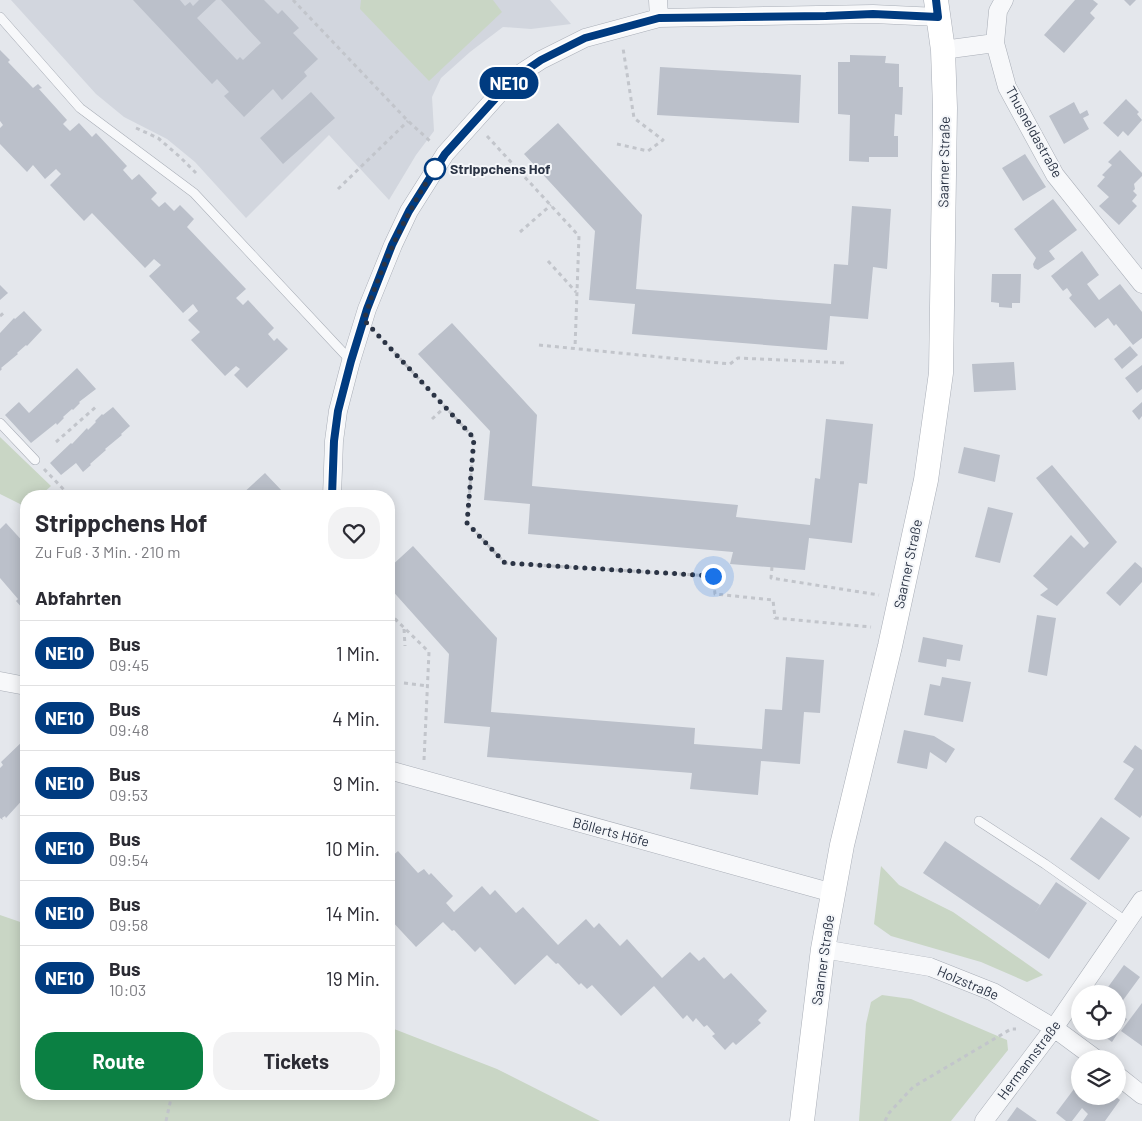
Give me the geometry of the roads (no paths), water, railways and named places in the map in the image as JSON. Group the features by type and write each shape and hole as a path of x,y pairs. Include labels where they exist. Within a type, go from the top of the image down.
{"main road":[{"name":"Saarner Straße","path":"802,1121 823,949 833,893 845,830 894,629 926,480 941,373 945,108 943,50 937,9"}],"street":[{"path":"658,0 659,18"},
{"path":"943,50 995,43 998,11 1004,0"},
{"path":"332,490 334,441 338,411 364,320 392,245 409,211 445,154 512,80 541,60 585,38 659,18 826,16 878,7 937,9"},
{"name":"Thusneldastraße","path":"995,43 1007,87 1055,175 1142,284"},
{"path":"0,681 20,685"},
{"name":"Böllerts Höfe","path":"395,772 833,893"},
{"name":"Hermannstraße","path":"984,1121 1054,1028 1142,900"},
{"name":"Holzstraße","path":"823,949 930,967 993,992 1054,1028 1084,1050"},
{"path":"1126,1082 1142,1095"}],"lane":[{"path":"0,17 80,108 194,193 351,361"},
{"path":"0,423 35,460"},
{"path":"980,821 1127,922"}],"place":[{"name":"Strippchens Hof","path":"435,169"}]}
